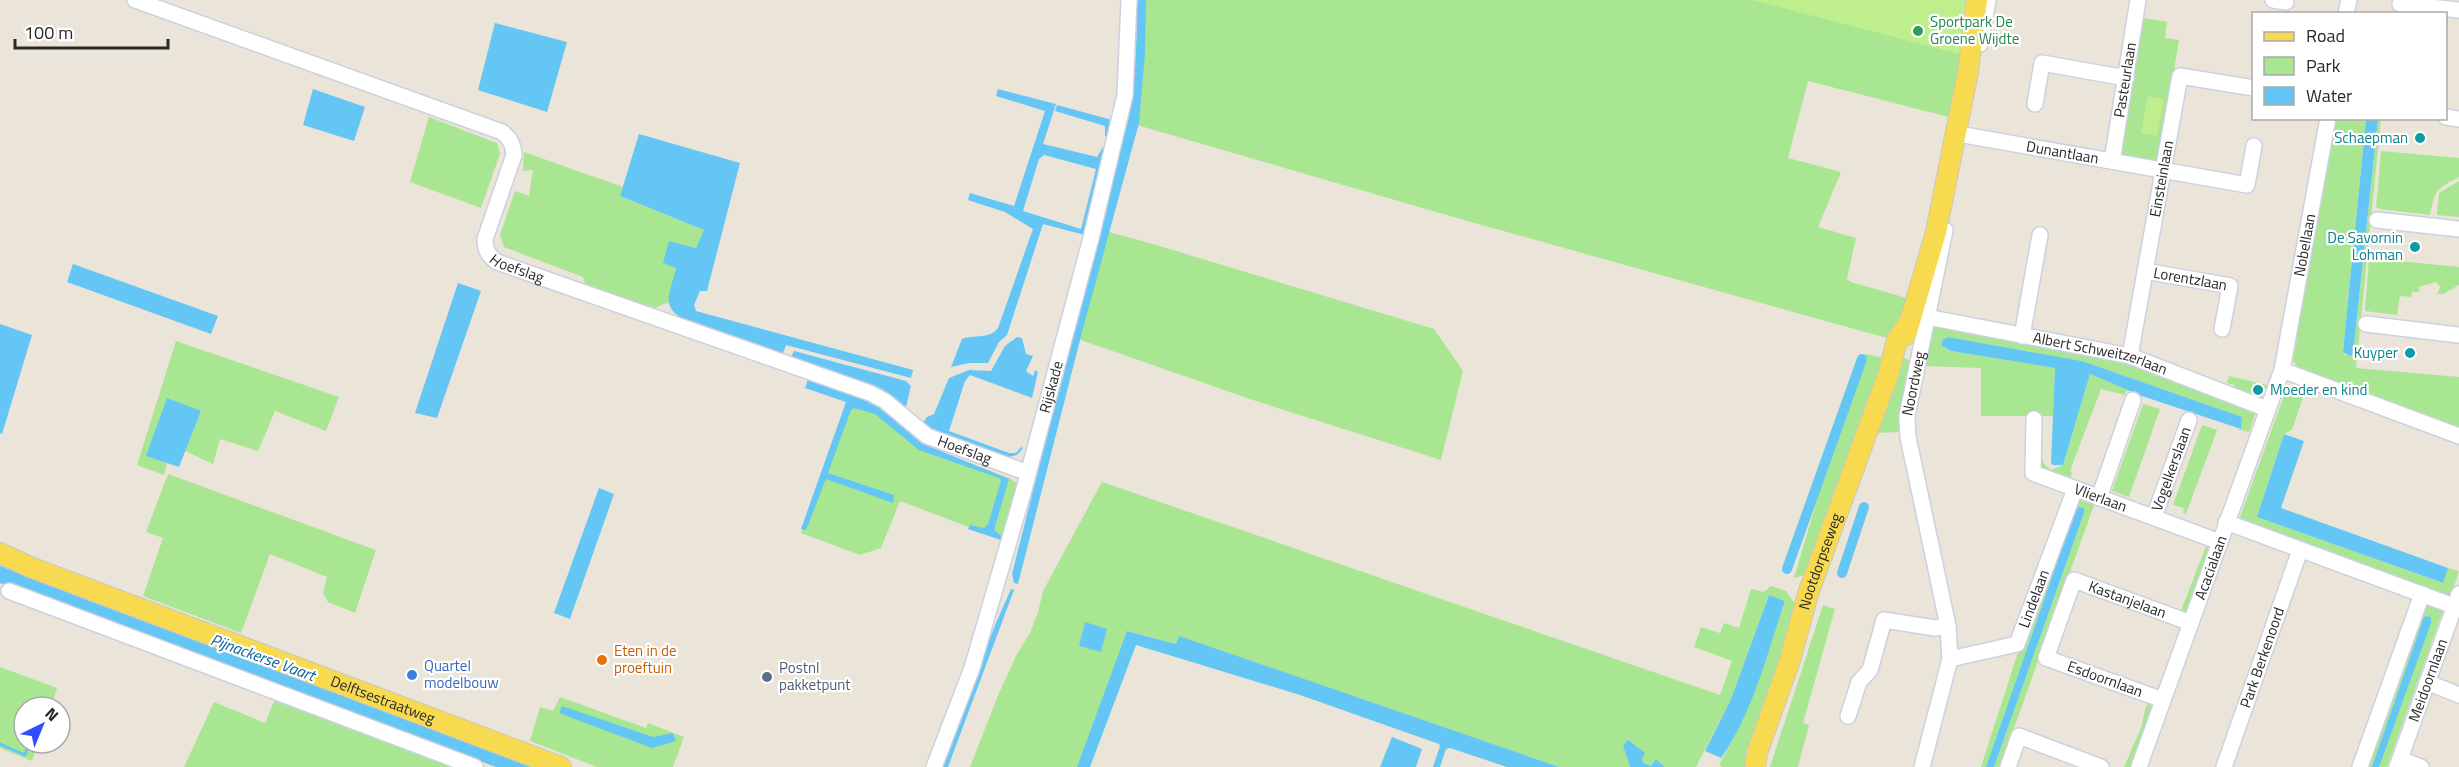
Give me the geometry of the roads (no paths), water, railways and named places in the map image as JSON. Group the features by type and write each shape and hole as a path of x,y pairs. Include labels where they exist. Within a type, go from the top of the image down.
{"main road":[{"name":"Noordweg","path":"1968,72 1977,0"},
{"name":"Noordweg","path":"1918,320 1983,0"},
{"name":"Nootdorpseweg","path":"1754,762 1790,660 1808,594 1889,372 1918,320"},
{"name":"Delftsestraatweg","path":"0,554 561,767"}],"street":[{"name":"Hoefslag","path":"135,0 502,132 514,146 514,154 485,239 485,248 489,256 497,262 870,393 885,401 927,436 1028,472"},
{"name":"Rijskade","path":"934,767 972,668 1028,472 1119,129 1125,95 1129,0"},
{"name":"Noordweg","path":"1922,767 1950,659 1948,626 1907,427 1918,320 1965,135 1988,0"},
{"name":"Pasteurlaan","path":"2112,160 2139,0"},
{"path":"2400,4 2459,10"},
{"path":"2035,104 2042,63 2126,78"},
{"name":"Einsteinlaan","path":"2130,356 2180,76 2252,88"},
{"name":"Nobellaan","path":"2282,370 2328,120"},
{"name":"Dunantlaan","path":"1965,135 2247,185 2254,146"},
{"path":"2377,220 2459,229"},
{"path":"2022,336 2040,235"},
{"name":"Lorentzlaan","path":"2145,271 2230,286 2222,329"},
{"name":"Albert Schweitzerlaan","path":"1918,320 2130,356 2267,409"},
{"path":"2366,324 2459,336"},
{"path":"2282,370 2459,436"},
{"name":"Acacialaan","path":"2139,767 2282,370"},
{"path":"2099,498 2133,400"},
{"name":"Vlierlaan","path":"2034,419 2033,473 2220,542"},
{"name":"Vogelkerslaan","path":"2154,517 2189,420"},
{"name":"Lindelaan","path":"1950,659 2017,644 2075,489"},
{"path":"2226,522 2422,594 2458,602"},
{"name":"Park Berkenoord","path":"2224,767 2300,550"},
{"name":"Kastanjelaan","path":"2046,658 2074,580 2191,623"},
{"name":"Delftsestraatweg","path":"9,591 475,767"},
{"path":"2360,767 2422,594"},
{"name":"Meidoornlaan","path":"2398,763 2458,602"},
{"path":"1848,716 1859,682 1870,670 1884,620 1935,628 1948,626"},
{"name":"Esdoornlaan","path":"2046,658 2163,700"},
{"path":"2427,682 2459,694"},
{"path":"2008,767 2019,736 2101,767"},
{"path":"2398,763 2421,767"}],"water":[{"path":"1137,0 1146,0 1145,54 1139,123 1081,336 1018,584 1014,583 1012,574 1130,112 1133,93"},
{"path":"495,23 567,42 547,112 478,90"},
{"path":"313,89 365,107 354,141 303,125"},
{"path":"998,89 1056,104 1043,144 1097,157 1103,147 1106,147 1085,235 1043,224 1007,335 999,342 988,363 969,363 951,367 962,339 990,334 998,328 1033,229 1005,212 968,200 970,193 1014,206 1045,111 996,96","holes":["1044,155 1096,169 1081,229 1023,211 1039,159"]},
{"path":"1057,105 1112,120 1109,137 1105,136 1105,126 1055,111"},
{"path":"2366,120 2378,120 2353,354 2350,356 2343,352"},
{"path":"639,134 740,163 707,291 700,291 694,305 696,311 913,370 911,378 786,345 783,353 680,317 674,312 670,307 669,296 676,268 663,263 669,241 696,248 704,230 620,196"},
{"path":"73,264 218,316 211,334 67,282"},
{"path":"458,283 481,291 437,418 415,413"},
{"path":"0,324 32,335 2,434 0,433"},
{"path":"1017,337 1022,338 1026,354 1033,356 1026,371 1033,376 1035,370 1038,372 1032,398 970,375 965,381 949,431 1009,453 1016,453 1021,447 1023,448 1017,455 1009,457 945,437 923,423 927,417 934,414 949,378 969,370 991,371 1005,346"},
{"path":"1948,337 2082,361 2242,417 2241,429 2139,395 2090,374 2063,465 2053,465 2051,463 2055,368 1951,351 1942,346 1942,340"},
{"path":"794,351 906,381 911,386 906,407 882,389 791,357"},
{"path":"808,379 875,404 921,443 1009,479 994,530 1002,537 1001,540 968,529 970,525 984,528 988,524 1001,481 999,478 919,450 875,414 854,408 851,410 828,473 894,495 893,503 826,479 806,530 801,529 846,402 805,388"},
{"path":"167,398 201,411 179,467 146,456"},
{"path":"2284,434 2304,441 2281,508 2448,568 2443,583 2257,517"},
{"path":"599,488 614,494 570,619 554,613"},
{"path":"2079,507 2084,508 2084,513 1994,767 1986,767 2067,534"},
{"path":"0,566 540,767 496,767 0,583"},
{"path":"1011,589 1014,590 948,767 940,767 996,623"},
{"path":"1769,595 1785,601 1751,702 1721,758 1705,751 1731,699"},
{"path":"2424,617 2431,618 2431,623 2379,767 2372,767"},
{"path":"1085,622 1107,629 1101,652 1079,646"},
{"path":"1127,631 1176,644 1179,636 1559,767 1507,767 1450,748 1446,749 1440,767 1433,767 1439,744 1300,695 1136,645 1090,767 1077,767"},
{"path":"562,706 653,737 673,733 676,741 652,748 559,713"},
{"path":"1392,737 1422,749 1416,767 1380,767"},
{"path":"1628,740 1645,753 1643,763 1651,766 1656,759 1665,767 1630,767 1623,746"}],"waterway":[{"path":"1787,569 1862,359"},
{"path":"1842,573 1864,507"},
{"path":"0,744 12,749"}],"place":[{"name":"Sportpark De Groene Wijdte","path":"1918,31"},
{"name":"Schaepman","path":"2420,138"},
{"name":"De Savornin Lohman","path":"2415,247"},
{"name":"Kuyper","path":"2410,353"},
{"name":"Moeder en kind","path":"2258,390"},
{"name":"Eten in de proeftuin","path":"602,660"},
{"name":"Quartel modelbouw","path":"412,675"},
{"name":"Postnl pakketpunt","path":"767,677"}],"water label":[{"name":"Pijnackerse Vaart","path":"263,657"}]}
